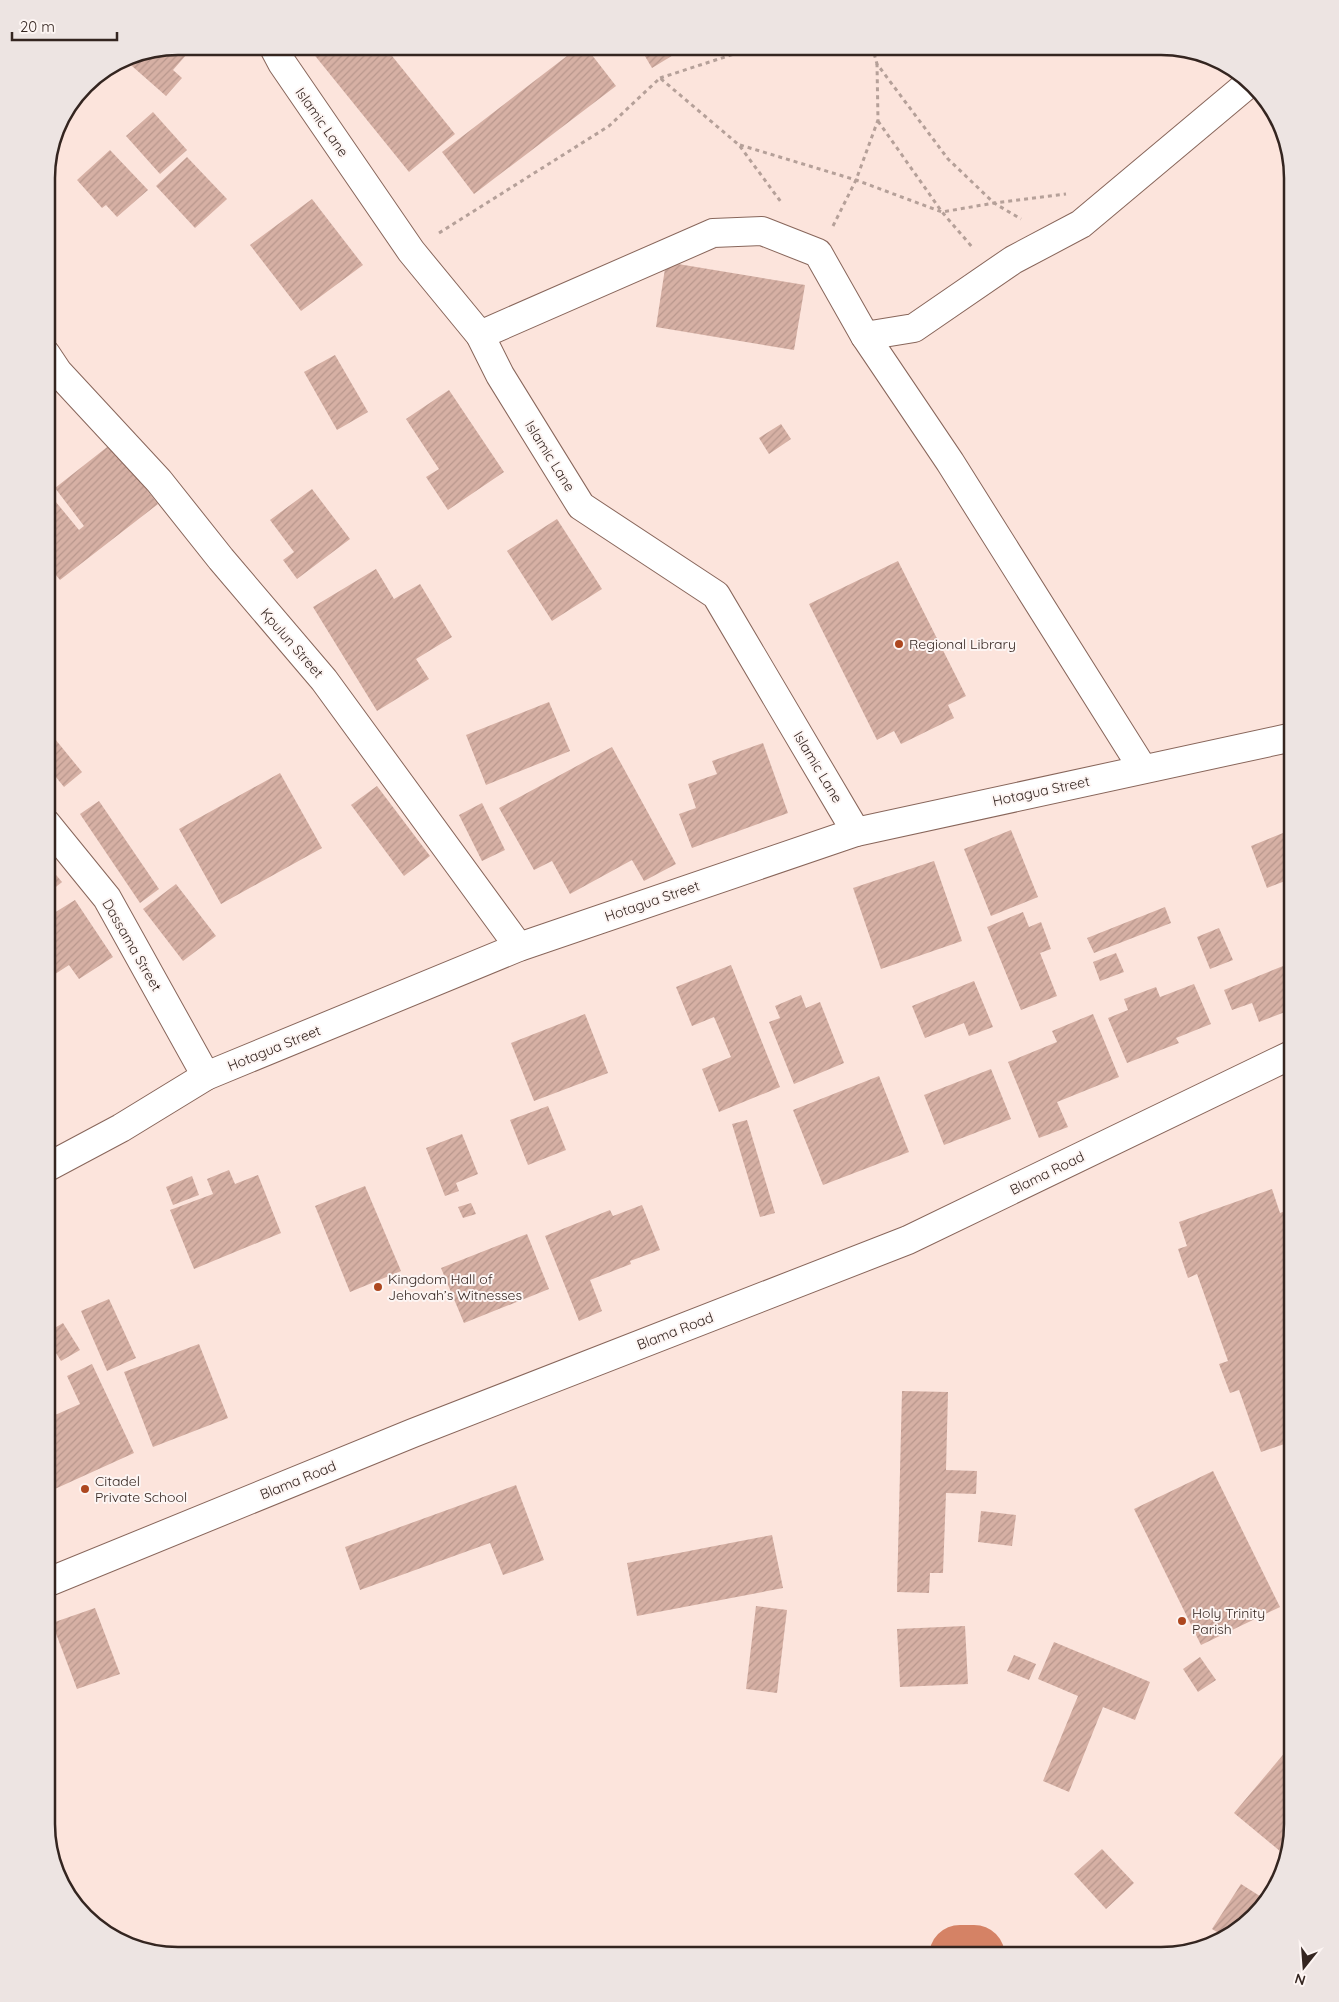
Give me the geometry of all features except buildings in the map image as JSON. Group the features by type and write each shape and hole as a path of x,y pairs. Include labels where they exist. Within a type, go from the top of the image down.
{"street":[{"name":"Islamic Lane","path":"278,55 411,251 480,335 500,375 581,506 716,595 856,832"},
{"path":"865,336 914,328 1013,260 1081,224 1244,87"},
{"path":"480,335 713,233 762,231 818,253 865,336 950,462 1143,769"},
{"name":"Kpulun Street","path":"55,368 159,481 221,559 324,680 519,947"},
{"name":"Hotagua Street","path":"55,1163 121,1128 206,1076 519,947 856,832 1284,739"},
{"name":"Dassama Street","path":"55,834 107,898 206,1076"},
{"name":"Blama Road","path":"55,1579 413,1433 908,1240 1284,1058"}],"path":[{"path":"411,251 609,126 660,78 731,55"},
{"path":"875,55 878,64 948,159 994,203 1052,238"},
{"path":"818,253 856,180 878,120 878,64"},
{"path":"660,78 739,145 784,207"},
{"path":"878,120 942,212 996,273"},
{"path":"739,145 856,180 942,212 994,203 1068,194"}],"place":[{"name":"Regional Library","path":"899,644"},
{"name":"Kingdom Hall of Jehovah’s Witnesses","path":"378,1287"},
{"name":"Citadel Private School","path":"85,1489"},
{"name":"Holy Trinity Parish","path":"1182,1621"}]}
